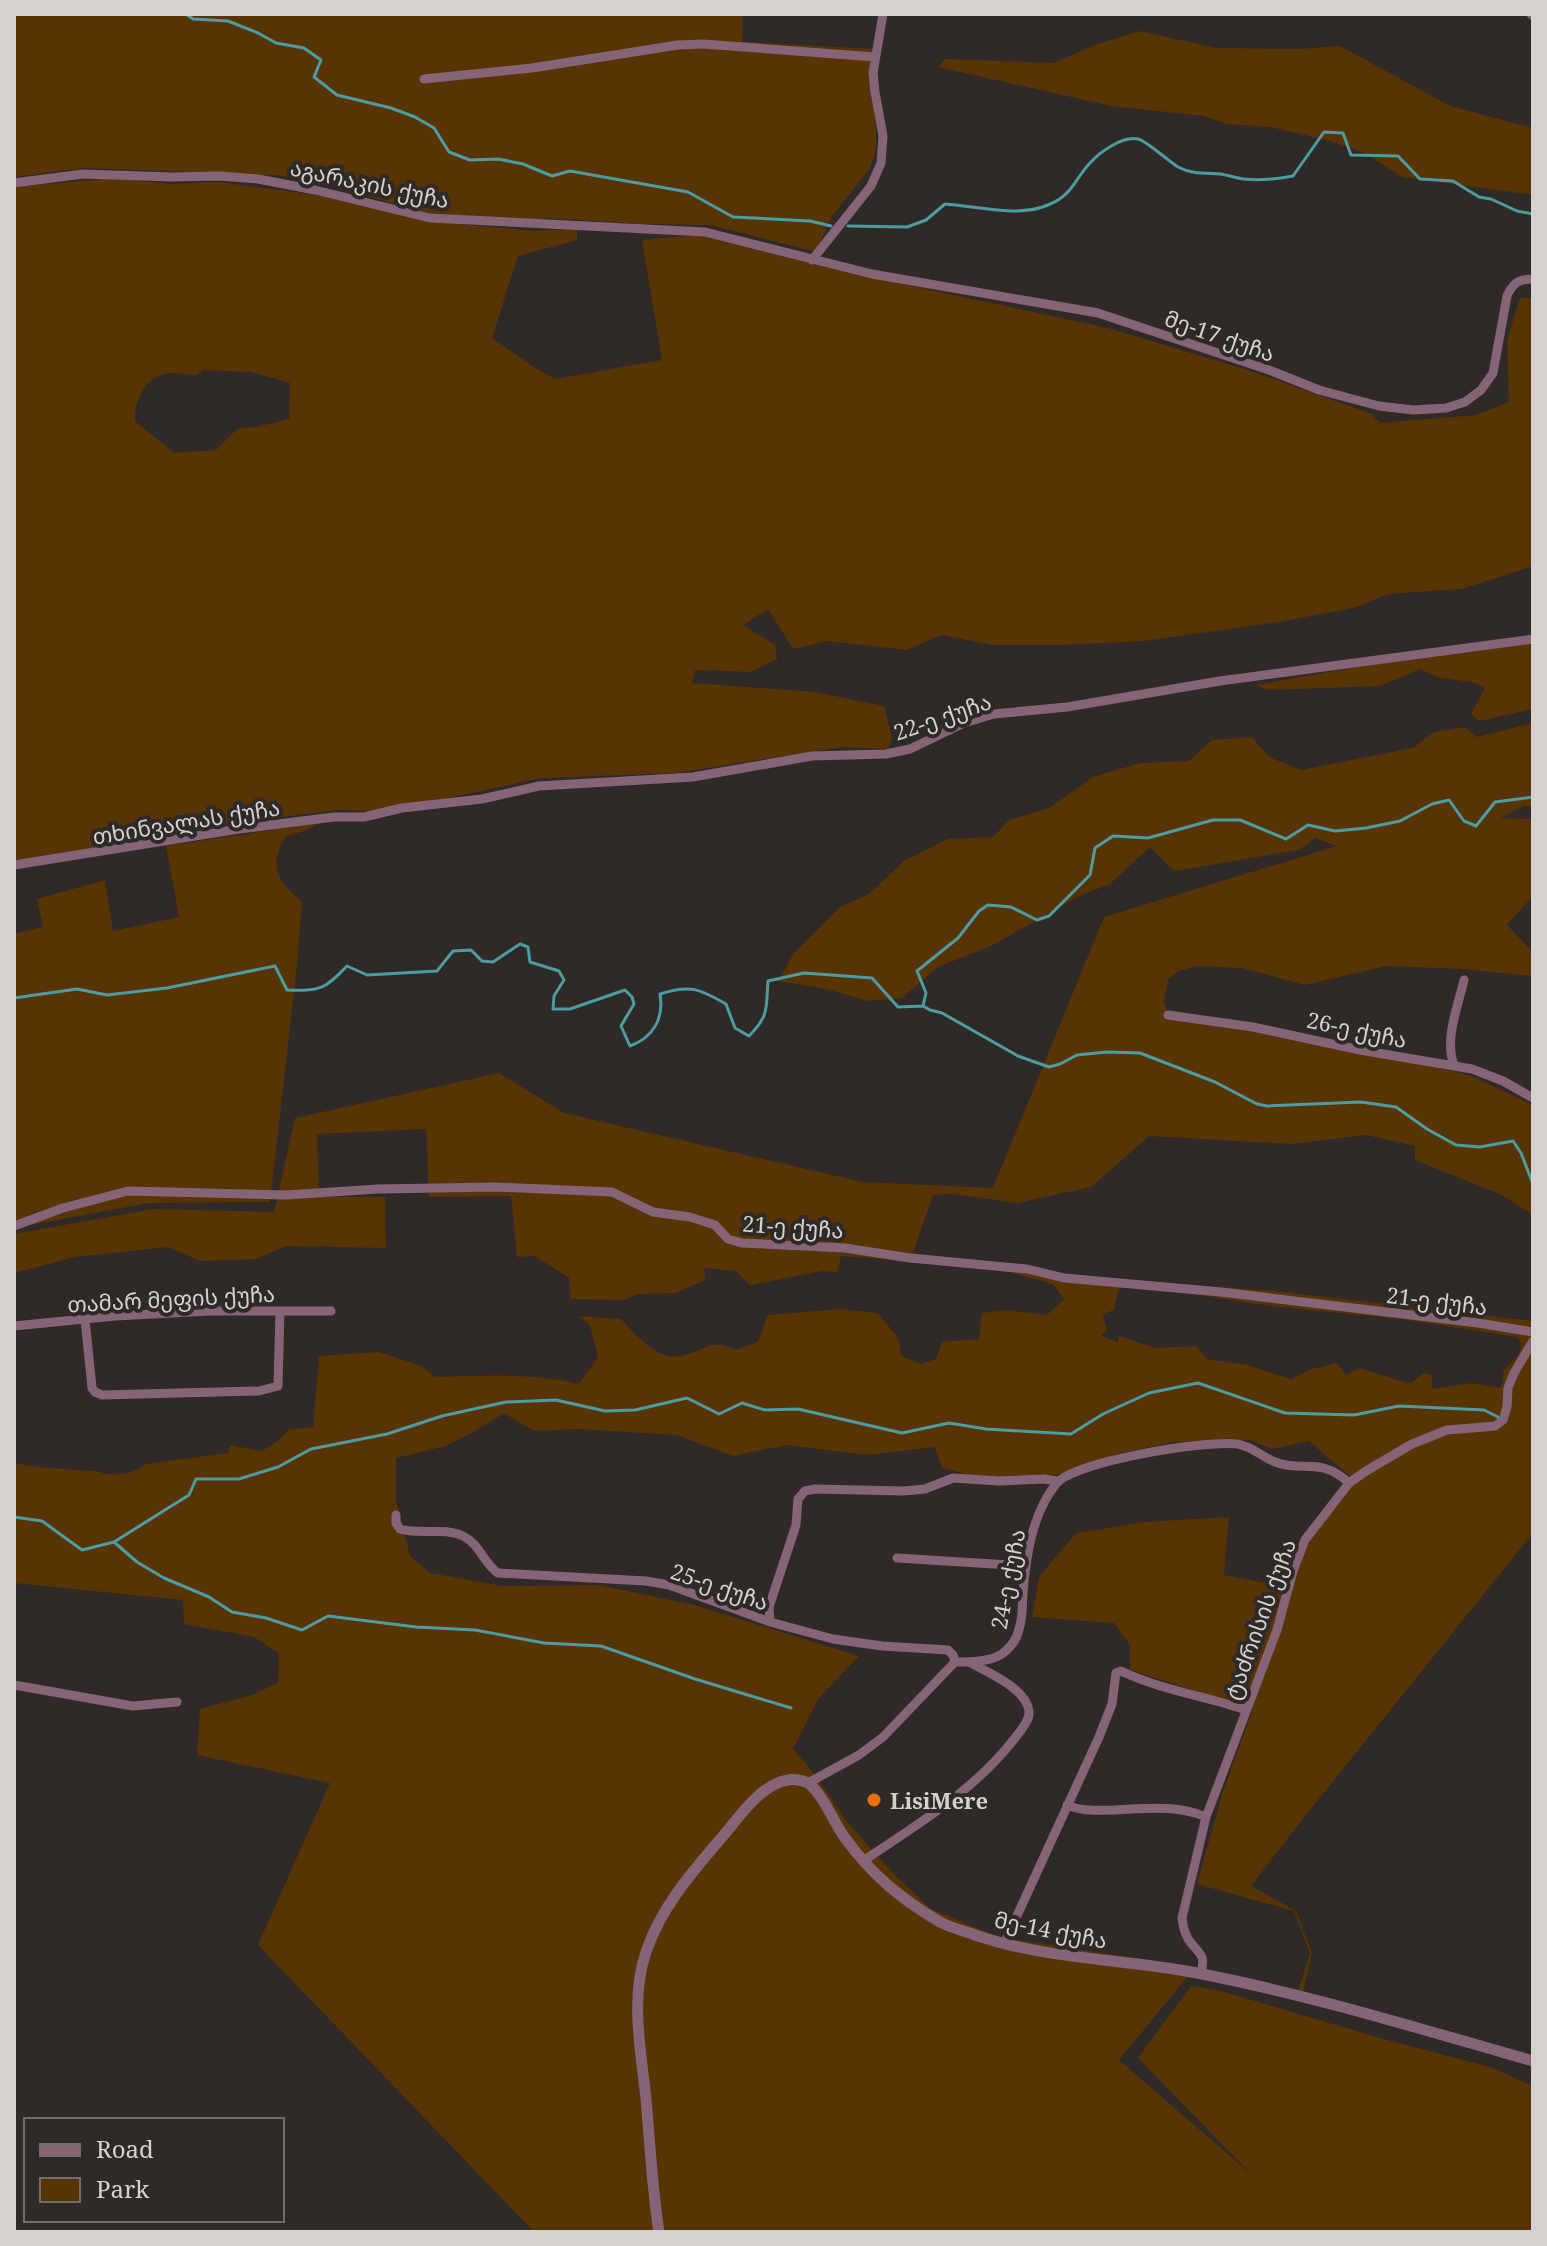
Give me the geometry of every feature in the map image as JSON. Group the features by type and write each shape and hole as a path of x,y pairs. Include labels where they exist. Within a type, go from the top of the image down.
{"street":[{"path":"812,260 871,186 881,163 883,136 875,92 875,57 883,14"},
{"path":"424,79 532,68 678,45 703,44 875,57"},
{"name":"აგარაკის ქუჩა","path":"14,183 83,174 258,179 430,218 705,232 812,260"},
{"name":"მე-17 ქუჩა","path":"812,260 872,274 1098,313 1269,370 1319,390 1379,406 1413,410 1446,408 1465,402 1481,390 1493,373 1507,296 1512,285 1522,279 1533,279"},
{"name":"22-ე ქუჩა","path":"364,817 402,808 482,799 539,786 693,777 812,756 886,754 910,749 964,723 994,714 1067,707 1220,681 1533,639"},
{"name":"თხინვალას ქუჩა","path":"14,865 239,829 334,817 364,817"},
{"path":"1454,1065 1450,1056 1451,1040 1464,980"},
{"name":"26-ე ქუჩა","path":"1168,1015 1253,1027 1360,1050 1472,1069 1503,1081 1533,1098"},
{"name":"21-ე ქუჩა","path":"14,1226 63,1208 128,1191 286,1195 378,1189 494,1187 612,1192 653,1212 690,1217 715,1225 728,1239 742,1243 845,1248 910,1258 1027,1269 1064,1278 1221,1292 1533,1332"},
{"name":"თამარ მეფის ქუჩა","path":"14,1326 210,1311 331,1311"},
{"path":"85,1319 92,1388 102,1395 259,1391 278,1386 280,1311"},
{"name":"ტაძრისის ქუჩა","path":"1201,1973 1201,1952 1190,1942 1182,1918 1206,1817 1277,1630 1305,1540 1349,1483 1412,1444 1447,1430 1495,1426 1503,1420 1508,1388 1533,1341"},
{"path":"770,1622 769,1607 796,1525 798,1499 805,1491 903,1491 925,1489 953,1478 1057,1481 1118,1458 1177,1448 1237,1444 1255,1450 1274,1462 1322,1467 1349,1483"},
{"name":"24-ე ქუჩა","path":"955,1662 1000,1656 1013,1643 1020,1629 1033,1529 1057,1481"},
{"name":"25-ე ქუჩა","path":"396,1515 400,1529 462,1535 476,1546 489,1567 498,1573 669,1585 770,1622 833,1639 948,1650 955,1662"},
{"path":"897,1558 1026,1566"},
{"path":"659,2232 639,2042 638,1987 644,1956 670,1902 713,1847 759,1796 787,1780 808,1783 859,1755 883,1737 955,1662"},
{"path":"863,1861 970,1787 1005,1750 1028,1718 1029,1710 1016,1690 969,1662"},
{"path":"1004,1944 1099,1737 1112,1704 1118,1671 1155,1685 1246,1710"},
{"path":"14,1685 133,1706 177,1702"},
{"name":"მე-14 ქუჩა","path":"808,1783 880,1880 945,1925 1004,1944 1201,1973 1283,1992 1533,2061"},
{"path":"1067,1805 1089,1812 1168,1808 1196,1812 1206,1817"}],"green space":[{"path":"14,14 743,14 742,42 873,49 871,74 876,149 870,168 832,216 816,252 710,225 546,218 536,221 429,213 300,178 274,175 85,168 14,177"},
{"path":"1139,31 1217,48 1340,46 1450,106 1533,128 1533,195 1402,177 1363,152 1270,127 1226,124 1204,116 1111,106 938,67 945,59 1054,63 1095,45"},
{"path":"113,178 171,184 218,182 339,198 427,221 536,231 577,229 577,240 518,256 492,338 555,379 662,360 642,240 698,235 842,271 1108,328 1251,371 1372,414 1380,423 1476,415 1509,402 1507,341 1520,298 1533,298 1533,566 1462,589 1388,594 1353,608 1144,641 993,645 941,635 907,650 828,641 793,649 768,609 743,625 775,645 777,659 751,672 695,670 692,683 815,692 884,706 892,738 888,749 843,747 676,773 541,778 370,811 338,810 242,822 14,861 14,187","holes":["203,370 251,372 290,383 289,419 237,429 216,450 174,453 135,421 136,407 146,386 164,374 197,375"]},
{"path":"1533,642 1533,709 1479,721 1471,714 1485,688 1476,683 1437,677 1420,669 1380,686 1267,690 1256,685 1452,652"},
{"path":"1533,723 1533,807 1523,806 1501,818 1533,819 1533,896 1507,925 1533,952 1532,976 1386,966 1305,985 1242,968 1196,966 1177,972 1168,980 1164,1001 1169,1019 1333,1044 1469,1075 1533,1105 1533,1215 1500,1194 1415,1160 1415,1146 1366,1135 1292,1144 1149,1136 1091,1187 1017,1203 953,1194 933,1195 913,1253 1019,1265 1067,1276 1274,1291 1533,1321 1533,1533 1251,1886 1296,1911 1312,1953 1303,1992 1193,1970 1119,2060 1252,2175 1138,2058 1191,1986 1221,1991 1490,2067 1533,2086 1533,2232 534,2232 258,1945 330,1783 197,1755 200,1709 252,1695 278,1683 279,1653 254,1637 184,1624 183,1600 14,1583 14,1463 122,1474 146,1464 228,1453 230,1445 262,1451 288,1430 313,1427 319,1356 379,1352 421,1366 435,1377 525,1376 579,1384 598,1357 590,1325 578,1316 621,1319 655,1350 680,1356 713,1345 736,1350 758,1342 768,1315 840,1309 878,1313 899,1339 901,1356 921,1364 936,1359 942,1342 979,1339 982,1313 1007,1310 1047,1315 1064,1299 1053,1284 990,1267 841,1256 837,1272 823,1271 750,1285 736,1271 704,1268 705,1280 676,1293 637,1294 624,1300 571,1299 569,1278 535,1256 517,1257 511,1196 429,1197 426,1129 317,1134 319,1197 385,1197 386,1248 286,1246 256,1259 200,1261 168,1247 75,1257 14,1273 14,1234 153,1209 274,1212 295,1118 499,1073 564,1113 863,1182 993,1188 1104,917 1337,846 1315,838 1299,850 1174,871 1150,847 1110,884 1079,896 991,946 938,967 902,998 868,1001 830,990 778,981 794,953 840,907 869,894 904,861 948,839 993,837 1009,820 1049,808 1093,777 1140,763 1189,761 1212,740 1252,737 1269,757 1301,770 1413,748 1434,732 1464,727 1477,737","holes":["1124,1286 1271,1306 1400,1319 1517,1337 1522,1344 1519,1354 1504,1370 1501,1388 1472,1383 1432,1389 1432,1375 1424,1373 1411,1383 1360,1368 1346,1375 1337,1363 1312,1369 1291,1379 1247,1365 1207,1359 1196,1346 1155,1348 1119,1336 1118,1342 1101,1336 1107,1330 1103,1314 1114,1310 1118,1291","504,1413 534,1431 577,1429 677,1435 733,1456 786,1445 868,1455 935,1447 942,1468 994,1481 1036,1479 1065,1473 1116,1454 1175,1442 1250,1440 1272,1449 1309,1441 1351,1477 1301,1537 1281,1586 1224,1575 1229,1517 1144,1522 1076,1533 1039,1577 1032,1617 1114,1623 1130,1645 1130,1670 1253,1709 1223,1791 1197,1884 1294,1911 1310,1954 1298,1990 1154,1961 999,1937 931,1909 848,1823 793,1749 818,1699 859,1656 694,1605 599,1585 503,1586 430,1573 410,1556 396,1500 396,1458 446,1446"]},
{"path":"319,823 286,836 277,856 276,865 281,880 302,902 270,1202 149,1203 14,1228 14,934 43,927 37,899 105,880 113,931 179,917 166,846"}],"waterway":[{"path":"186,14 193,19 228,21 276,43 304,48 321,60 314,77 337,95 415,117 434,128 449,152 470,160 498,159 523,164 552,176 570,171 688,192 733,217 810,221 831,226"},
{"path":"848,226 907,227 926,220 945,204 1010,211 1036,209 1063,197 1090,163 1105,150 1118,142 1132,139 1142,141 1188,171 1250,180 1293,176 1324,132 1343,133 1351,155 1398,156 1420,179 1453,181 1479,197 1533,214"},
{"path":"14,998 77,989 107,995 167,988 275,966 287,990 307,990 327,984 347,966 367,975 437,971 453,951 471,950 482,961 493,962 520,944 528,947 530,962 559,971 564,980 554,996 553,1009 570,1009 625,990 634,1004 621,1026 630,1046 656,1026 660,994 679,989 702,992 726,1004 735,1028 749,1036 765,1012 768,981 804,973 872,978 898,1007 923,1006 926,993 917,971 958,938 979,911 988,905 1011,907 1037,920 1049,916 1090,875 1095,848 1113,836 1148,838 1213,820 1240,820 1286,839 1308,825 1335,831 1400,821 1432,804 1449,800 1464,821 1476,826 1495,802 1533,797"},
{"path":"923,1006 942,1013 1018,1056 1049,1067 1077,1055 1140,1053 1215,1082 1257,1104 1361,1102 1396,1107 1456,1145 1480,1147 1513,1141 1533,1184"},
{"path":"14,1517 42,1521 82,1550 114,1542 189,1495 196,1479 239,1479 278,1467 311,1449 387,1434 442,1416 506,1402 556,1400 605,1411 635,1410 687,1398 719,1414 742,1403 765,1410 798,1409 902,1433 949,1423 986,1429 1071,1434 1103,1414 1149,1393 1198,1383 1285,1413 1354,1415 1399,1406 1484,1410 1498,1417"},
{"path":"114,1542 137,1562 164,1578 209,1597 232,1612 266,1618 302,1630 328,1616 416,1627 475,1630 544,1643 601,1646 791,1708"}],"place":[{"name":"LisiMere","path":"874,1800"}]}
